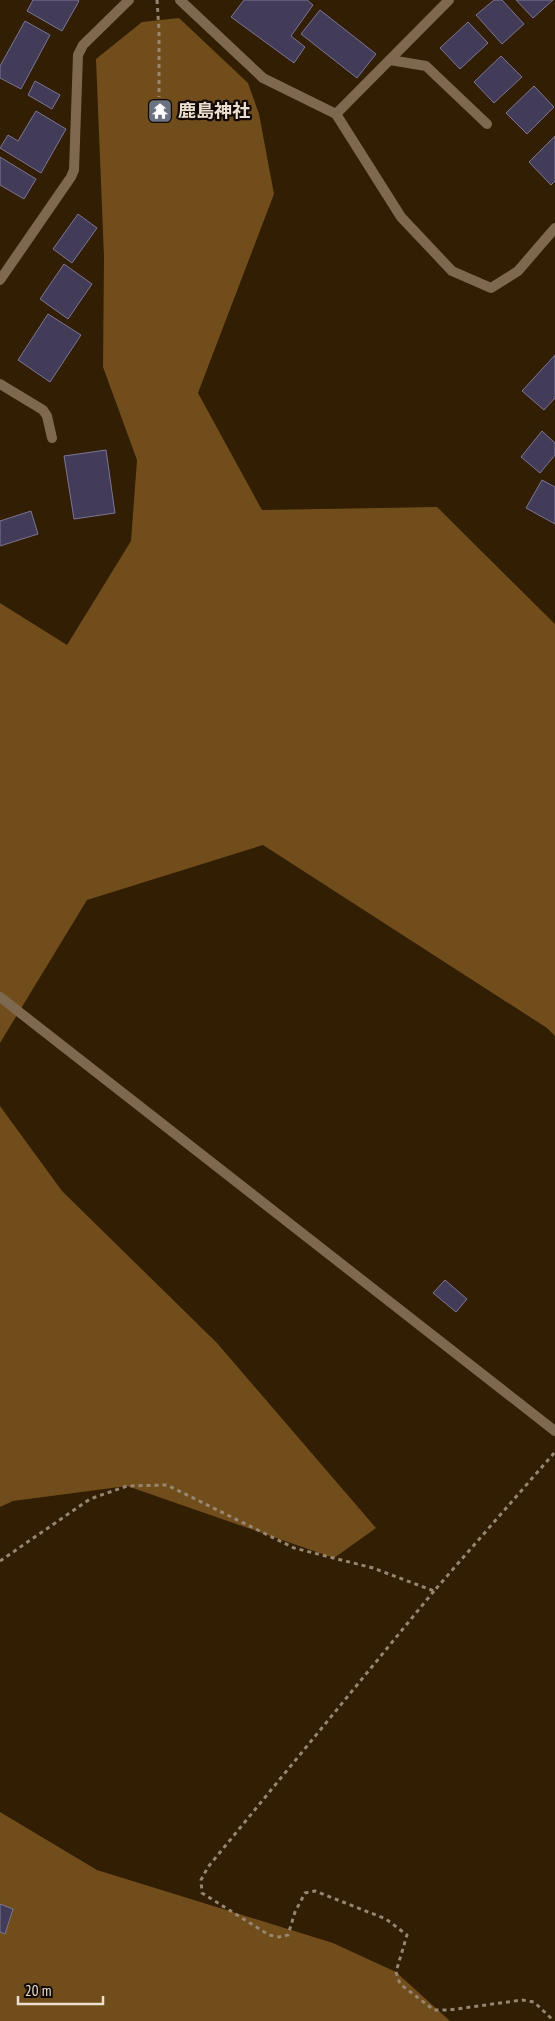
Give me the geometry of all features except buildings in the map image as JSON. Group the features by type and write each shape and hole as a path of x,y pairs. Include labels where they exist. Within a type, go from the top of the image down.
{"street":[{"path":"0,280 74,170 78,55 83,46 129,0"},
{"path":"181,0 262,78 336,114 401,217 452,272 491,288 518,271 555,228"},
{"path":"336,114 450,0"},
{"path":"390,60 426,66 487,124"},
{"path":"0,384 43,410 47,416 52,438"},
{"path":"0,997 555,1430"}],"path":[{"path":"157,0 159,97"},
{"path":"554,2021 534,2002 522,2000 449,2010 434,2010 400,1984 396,1972 407,1935 386,1919 315,1891 304,1894 295,1912 288,1935 279,1937 269,1935 202,1893 201,1880 208,1867 434,1591 555,1452"},
{"path":"0,1562 90,1499 127,1486 167,1486 294,1548 373,1568 434,1591"}],"shaded area":[{"path":"179,18 248,83 259,114 274,194 198,393 262,510 437,507 555,624 555,1036 547,1028 263,845 87,900 0,1043 0,603 67,645 131,541 137,460 103,367 104,257 96,59 142,22"},
{"path":"0,1106 62,1191 217,1343 376,1528 334,1558 127,1486 13,1501 0,1507"},
{"path":"0,1812 97,1870 333,1943 396,1972 450,2021 0,2021"}],"place":[{"name":"鹿島神社","path":"160,111"}]}
